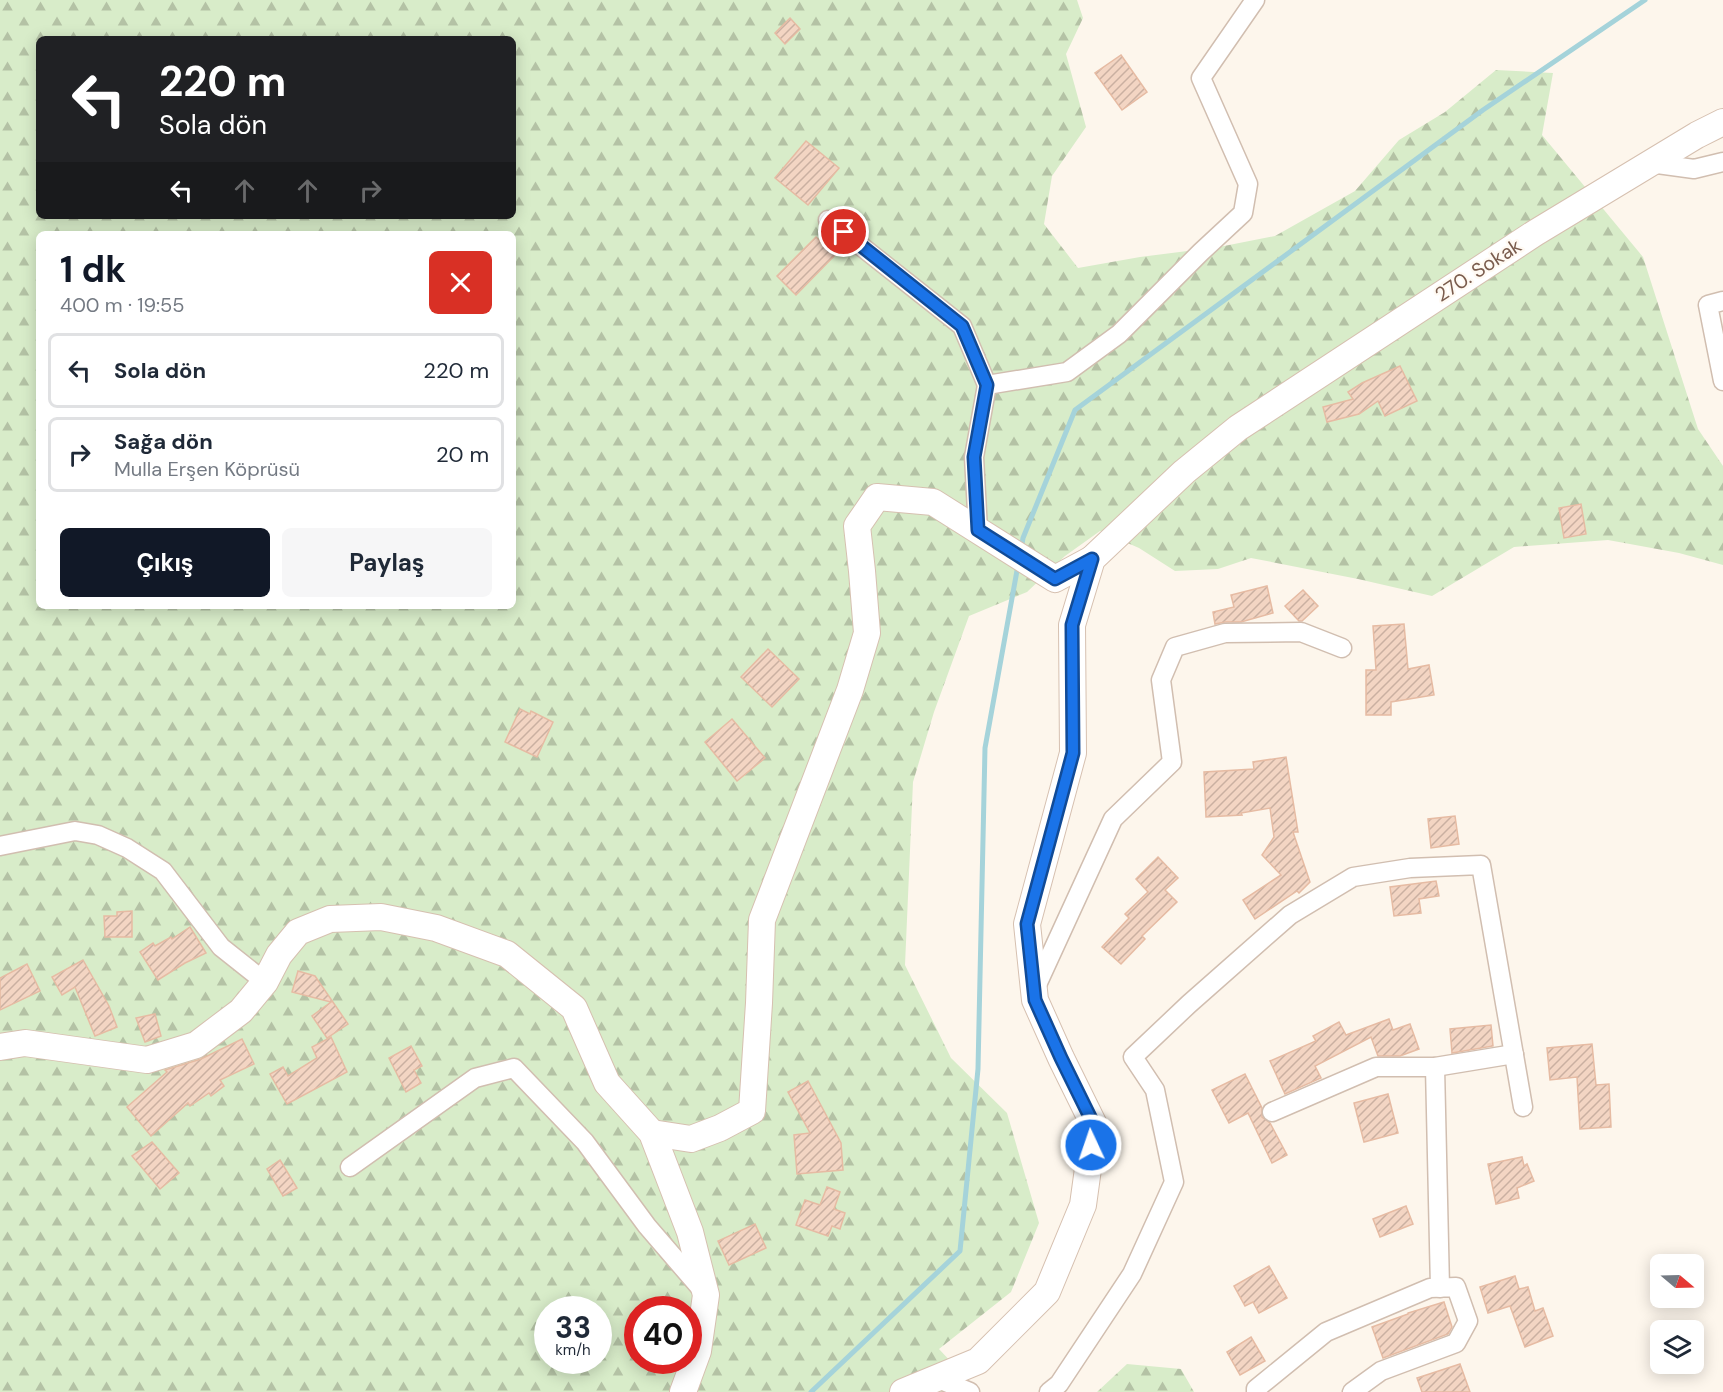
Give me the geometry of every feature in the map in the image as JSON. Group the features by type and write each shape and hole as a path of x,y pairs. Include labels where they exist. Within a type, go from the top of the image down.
{"street":[{"path":"987,385 1067,372 1119,334 1243,213 1248,184 1201,78 1255,0"},
{"name":"270. Sokak","path":"1092,559 1184,472 1238,428 1535,233 1696,135 1723,122"},
{"path":"1650,163 1694,169 1723,162"},
{"path":"828,220 962,326 987,385 974,457 978,530"},
{"path":"1723,301 1708,305 1723,381"},
{"path":"652,1133 691,1139 720,1128 752,1111 762,920 850,690 867,633 856,526 878,497 933,502 1055,579 1092,559"},
{"path":"903,1392 978,1361 1047,1292 1083,1205 1094,1125 1035,1000 1027,924 1073,753 1072,625 1092,559"},
{"path":"1034,990 1113,819 1172,762 1161,680 1175,647 1225,633 1301,632 1342,648"},
{"path":"0,846 75,831 98,835 127,848 163,871 222,947 265,982"},
{"path":"1049,1392 1059,1384 1132,1274 1174,1182 1155,1090 1133,1057 1290,915 1353,877 1410,868 1481,865 1523,1107"},
{"path":"0,1047 25,1043 147,1060 196,1045 241,1011 265,982 279,955 298,932 330,920 381,917 436,928 507,954 574,1008 607,1083 652,1133 690,1232 706,1294 698,1351 683,1392"},
{"path":"1272,1112 1376,1067 1435,1067 1514,1054"},
{"path":"1435,1067 1440,1288"},
{"path":"350,1167 475,1078 514,1068 585,1142 647,1226 706,1294"},
{"path":"1256,1392 1256,1389 1326,1332 1430,1288 1456,1287 1468,1321 1456,1344 1381,1371 1352,1392"},
{"path":"936,1378 970,1392"}],"green space":[{"path":"0,0 1077,0 1083,18 1066,54 1086,127 1052,176 1044,224 1078,268 1219,247 1275,236 1355,191 1399,140 1445,112 1496,70 1553,73 1542,135 1643,257 1698,429 1723,466 1723,565 1679,553 1608,540 1514,547 1432,596 1251,558 1218,569 1175,571 1139,548 1100,531 1065,556 1027,592 969,616 934,712 913,782 905,965 951,1058 1007,1113 1039,1223 1011,1292 939,1349 979,1392 0,1392"},
{"path":"1127,1364 1181,1369 1194,1392 1097,1392"}],"building":[{"path":"790,18 800,29 785,44 775,33"},
{"path":"1121,55 1147,92 1122,110 1095,73"},
{"path":"806,141 839,168 808,205 775,178"},
{"path":"816,237 835,255 796,295 777,276"},
{"path":"1400,366 1417,401 1385,416 1378,401 1359,414 1327,422 1323,407 1353,399 1348,392"},
{"path":"1581,504 1586,534 1564,538 1559,508"},
{"path":"1267,586 1273,613 1241,622 1215,624 1213,612 1234,607 1231,595"},
{"path":"1303,590 1318,606 1302,621 1299,621 1285,606"},
{"path":"1404,624 1408,669 1429,665 1434,695 1391,702 1391,715 1366,715 1366,670 1376,670 1373,626"},
{"path":"768,649 799,679 772,707 741,677"},
{"path":"520,709 530,714 531,711 553,722 537,757 505,742"},
{"path":"732,719 765,758 737,781 705,742"},
{"path":"1286,757 1298,832 1293,832 1310,882 1299,893 1297,891 1255,919 1243,900 1281,875 1262,855 1274,837 1270,808 1241,813 1242,815 1206,817 1204,772 1254,769 1253,762"},
{"path":"1455,816 1459,844 1431,848 1428,819"},
{"path":"1158,857 1178,878 1165,890 1177,902 1142,936 1145,939 1121,964 1102,947 1129,918 1125,914 1148,892 1136,879"},
{"path":"1436,881 1439,896 1419,899 1421,913 1394,916 1390,887"},
{"path":"132,911 132,937 105,937 104,916 117,916 117,912"},
{"path":"190,927 206,953 158,980 140,952 153,943 155,946 171,937 172,939"},
{"path":"83,960 109,1006 117,1027 95,1036 75,987 62,995 52,977"},
{"path":"27,964 40,991 0,1010 0,978"},
{"path":"298,971 315,976 348,1024 327,1038 312,1016 331,1002 292,992"},
{"path":"155,1014 161,1036 145,1042 136,1018"},
{"path":"1389,1019 1393,1030 1410,1024 1419,1049 1400,1056 1378,1056 1371,1037 1315,1066 1321,1078 1285,1094 1270,1061 1316,1041 1313,1036 1339,1022 1346,1035"},
{"path":"1491,1025 1493,1046 1452,1053 1450,1029"},
{"path":"331,1037 347,1072 287,1104 270,1074 283,1067 288,1076 317,1058 312,1047"},
{"path":"242,1039 254,1064 220,1080 224,1086 211,1096 209,1093 190,1106 188,1103 151,1136 127,1107 167,1072 165,1070 201,1059"},
{"path":"1592,1044 1596,1085 1609,1084 1611,1127 1580,1129 1577,1077 1550,1080 1547,1048"},
{"path":"411,1046 422,1066 414,1070 421,1083 406,1092 389,1058"},
{"path":"1245,1074 1262,1108 1262,1117 1270,1123 1287,1155 1272,1163 1248,1113 1229,1123 1212,1090"},
{"path":"808,1081 841,1143 843,1170 797,1174 794,1135 810,1133 788,1092"},
{"path":"1388,1094 1398,1133 1364,1142 1354,1103"},
{"path":"152,1142 179,1173 160,1189 132,1156"},
{"path":"1522,1157 1524,1166 1527,1164 1534,1181 1517,1188 1519,1198 1496,1204 1488,1164"},
{"path":"280,1160 297,1188 283,1196 267,1169"},
{"path":"827,1187 840,1192 834,1209 845,1213 840,1229 832,1226 828,1236 796,1225 805,1200 820,1205"},
{"path":"1406,1206 1413,1224 1380,1237 1373,1219"},
{"path":"755,1224 766,1248 729,1265 718,1241"},
{"path":"1269,1266 1287,1298 1259,1313 1253,1302 1245,1306 1234,1286"},
{"path":"1515,1276 1519,1289 1528,1287 1535,1311 1543,1308 1553,1336 1525,1347 1510,1306 1488,1313 1480,1287"},
{"path":"1444,1302 1452,1327 1448,1334 1383,1358 1372,1327"},
{"path":"1251,1337 1265,1361 1240,1375 1227,1352"},
{"path":"1460,1364 1470,1392 1422,1392 1417,1378"}],"waterway":[{"path":"1021,550 1023,538 1075,410 1483,110 1645,0"},
{"path":"811,1392 960,1251 978,1069 985,748 1018,565"}],"route":[{"path":"844,232 962,326 987,385 974,457 978,530 1055,579 1092,559 1072,625 1073,753 1027,924 1035,1000 1094,1125 1091,1145"}]}
